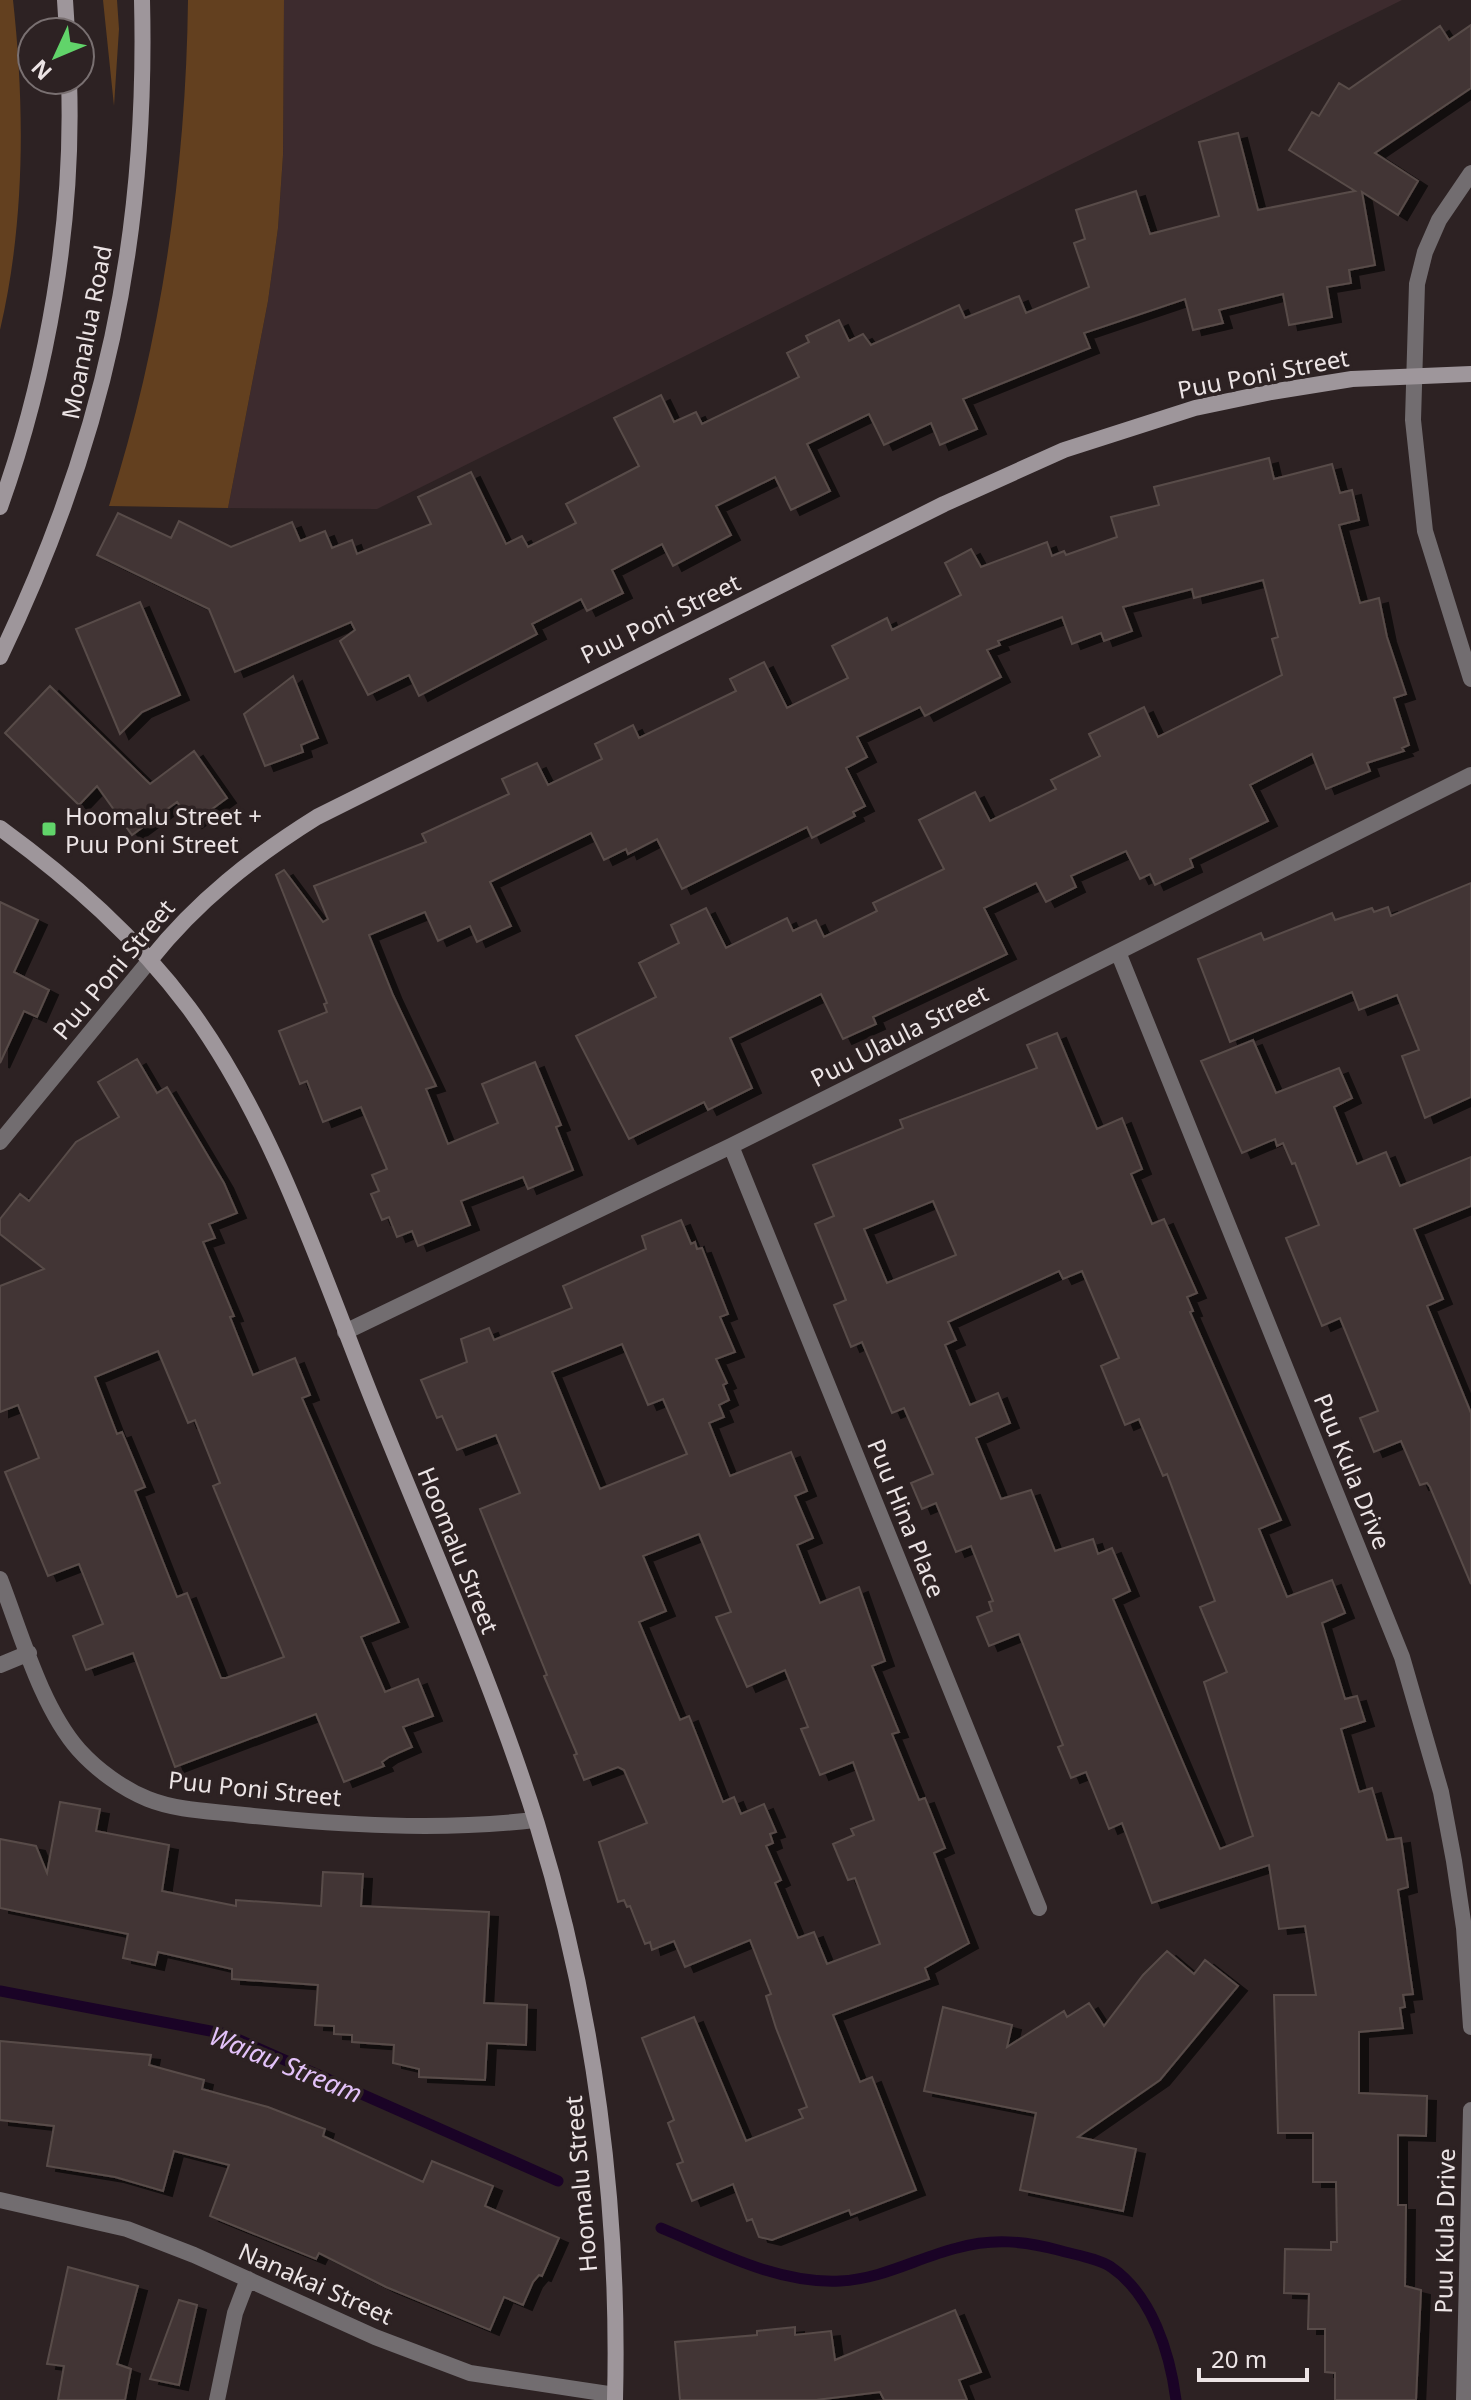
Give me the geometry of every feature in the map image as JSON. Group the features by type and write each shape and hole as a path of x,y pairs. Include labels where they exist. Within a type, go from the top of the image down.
{"street":[{"name":"Moanalua Road","path":"0,657 57,530 93,423 109,361 123,284 136,166 142,0"},
{"name":"Moanalua Road","path":"0,507 30,409 53,299 68,181 69,96"},
{"path":"1471,173 1439,220 1425,252 1417,284 1413,420 1425,531 1471,679"},
{"name":"Puu Poni Street","path":"0,1142 182,920 242,868 317,817 1009,473 1077,445 1195,408 1352,379 1471,374"},
{"name":"Puu Ulaula Street","path":"345,1332 731,1146 1471,775"},
{"name":"Hoomalu Street","path":"0,828 101,910 150,960 205,1031 249,1105 478,1660 535,1820 574,1964 597,2095 612,2252 615,2398"},
{"name":"Puu Kula Drive","path":"1118,952 1402,1657 1438,1779 1451,1847 1464,1928 1471,2027"},
{"name":"Puu Hina Place","path":"731,1146 1039,1908"},
{"name":"Puu Poni Street","path":"0,1579 55,1716 80,1750 113,1779 147,1799 179,1808 416,1826 487,1825 535,1820"},
{"path":"0,1665 29,1653"},
{"name":"Puu Kula Drive","path":"1464,2400 1471,2110"},
{"name":"Nanakai Street","path":"0,2200 127,2229 248,2279 375,2337 470,2373 615,2398"},
{"path":"217,2400 235,2313 248,2279"}],"shaded area":[{"path":"0,0 13,0 16,96 20,96 20,165 14,248 0,330"},
{"path":"103,0 117,0 119,29 114,106"},
{"path":"188,0 284,0 283,155 278,228 268,301 228,508 109,506 143,382 167,256 182,128"},
{"path":"284,0 1402,0 377,509 228,508 268,301 278,228 283,155"}],"building":[{"path":"1471,25 1471,88 1375,153 1418,181 1398,215 1362,192 1375,265 1349,270 1351,283 1327,287 1332,317 1289,325 1283,294 1219,310 1223,323 1193,330 1185,299 1084,333 1090,348 963,399 977,429 940,445 931,423 884,445 869,414 807,444 830,491 791,510 775,477 716,506 731,535 673,566 662,544 612,570 623,593 587,611 581,599 532,624 537,634 419,696 409,675 368,695 340,641 355,630 351,622 235,672 209,609 97,555 118,513 171,538 179,521 231,547 292,522 300,541 325,531 332,548 352,540 357,554 431,524 418,497 471,472 506,544 522,536 528,547 576,523 566,504 639,466 614,418 661,395 674,422 696,412 702,424 799,377 787,353 809,342 806,336 839,320 849,341 863,334 871,345 959,305 965,318 1019,296 1026,313 1089,287 1074,243 1085,239 1076,210 1136,191 1150,234 1219,216 1199,142 1238,133 1258,210 1355,191 1289,150 1312,112 1319,116 1339,83 1349,89 1440,26 1449,40"},
{"path":"1269,458 1274,479 1332,464 1340,493 1352,490 1359,520 1339,525 1360,603 1379,598 1387,637 1406,694 1394,698 1409,745 1402,748 1404,751 1367,763 1370,771 1326,789 1312,754 1250,785 1268,821 1190,859 1193,867 1155,885 1150,874 1140,879 1126,851 1071,876 1076,887 1046,902 1036,883 984,908 1007,954 873,1017 876,1024 843,1039 821,994 730,1038 752,1088 708,1110 704,1102 629,1139 576,1036 656,997 639,963 679,943 671,925 706,908 726,948 787,918 793,931 816,920 824,937 877,911 873,903 944,869 919,820 975,792 990,821 1056,789 1051,780 1100,756 1089,734 1144,707 1158,737 1282,675 1272,639 1278,637 1263,580 1194,598 1192,589 1123,607 1132,631 1104,641 1101,633 1072,644 1062,617 998,641 1000,645 987,650 1001,677 925,716 920,707 857,737 867,757 846,768 865,806 853,812 855,816 812,838 807,827 682,889 657,839 628,854 626,849 604,860 591,833 490,882 511,926 477,942 470,926 438,941 425,912 369,935 436,1086 426,1089 448,1144 498,1123 482,1084 535,1062 561,1125 556,1127 573,1170 528,1189 523,1177 461,1201 470,1225 418,1246 412,1231 397,1237 389,1217 382,1220 371,1194 379,1191 372,1175 387,1169 361,1107 323,1122 307,1081 300,1084 279,1031 327,1012 324,1004 327,1003 276,875 284,870 323,922 328,919 314,886 426,842 422,834 509,794 502,779 537,763 548,785 602,759 595,744 633,725 639,738 736,691 730,679 764,662 787,708 848,678 832,646 887,618 892,630 961,595 945,563 971,549 981,567 1047,542 1052,556 1064,551 1066,555 1117,537 1111,517 1159,505 1154,487"},
{"path":"140,602 180,695 142,712 120,734 76,629"},
{"path":"293,676 318,738 301,745 303,752 265,766 244,714"},
{"path":"50,686 150,784 194,751 227,798 193,823 177,802 132,835 97,786 79,805 5,733"},
{"path":"1471,883 1471,1097 1425,1118 1402,1056 1419,1050 1397,995 1359,1010 1352,992 1230,1042 1198,959 1261,933 1264,940 1332,913 1335,920 1372,908 1374,912 1388,907 1391,916"},
{"path":"0,902 38,920 14,972 49,990 37,1017 24,1011 0,1063"},
{"path":"1057,1033 1097,1129 1122,1118 1142,1169 1131,1174 1152,1224 1164,1219 1197,1293 1187,1297 1193,1311 1190,1312 1281,1520 1259,1529 1287,1597 1332,1580 1345,1613 1322,1623 1345,1699 1357,1696 1365,1721 1341,1729 1359,1792 1372,1788 1387,1840 1401,1838 1408,1887 1398,1890 1413,1994 1403,1995 1405,2007 1400,2008 1403,2028 1359,2032 1359,2093 1427,2096 1426,2136 1398,2135 1398,2205 1406,2205 1405,2286 1421,2290 1416,2400 1335,2400 1335,2373 1325,2372 1325,2329 1308,2329 1309,2294 1284,2293 1285,2249 1331,2250 1331,2242 1337,2242 1336,2182 1313,2182 1313,2133 1278,2133 1274,1995 1316,1995 1305,1926 1279,1929 1269,1865 1152,1903 1122,1823 1109,1829 1086,1772 1071,1778 1058,1747 1063,1745 1019,1634 989,1646 977,1617 992,1611 989,1602 993,1601 971,1546 956,1552 936,1503 922,1509 911,1483 933,1474 904,1408 892,1413 862,1342 851,1347 834,1305 846,1300 815,1224 834,1216 813,1165 903,1128 900,1120 1037,1068 1027,1045","holes":["933,1201 956,1255 887,1283 864,1229","1059,1271 1063,1279 1082,1271 1119,1358 1101,1366 1125,1425 1139,1419 1163,1476 1167,1474 1215,1601 1200,1607 1227,1672 1204,1682 1253,1836 1220,1849 1113,1599 1130,1591 1112,1548 1098,1554 1093,1539 1055,1551 1031,1490 1001,1499 976,1438 1010,1423 998,1393 970,1405 945,1345 956,1340 948,1322"]},
{"path":"1253,1040 1276,1093 1339,1068 1352,1098 1334,1107 1357,1164 1386,1152 1400,1186 1471,1157 1471,1206 1414,1229 1443,1299 1427,1306 1471,1413 1471,1584 1430,1487 1427,1483 1420,1485 1401,1441 1374,1452 1360,1418 1378,1411 1340,1318 1322,1326 1286,1238 1319,1225 1295,1163 1292,1164 1283,1143 1277,1146 1275,1139 1242,1153 1201,1061"},
{"path":"137,1059 157,1093 167,1087 224,1183 237,1213 209,1224 215,1238 203,1242 234,1316 230,1317 253,1375 295,1358 310,1395 302,1398 399,1622 361,1637 385,1692 418,1679 433,1716 403,1727 412,1747 389,1757 382,1762 384,1766 344,1782 316,1714 175,1767 133,1653 86,1670 73,1636 103,1624 79,1564 48,1576 5,1472 39,1458 18,1405 0,1412 0,1286 44,1269 0,1234 0,1219 20,1194 29,1201 76,1142 119,1117 98,1082","holes":["158,1351 188,1423 195,1420 220,1483 213,1486 284,1657 226,1678 221,1678 187,1593 177,1597 135,1491 145,1487 122,1432 117,1434 95,1377"]},
{"path":"681,1220 691,1244 695,1242 697,1249 702,1248 728,1314 720,1317 735,1352 716,1359 727,1383 723,1385 729,1400 719,1405 724,1417 709,1423 730,1476 791,1452 807,1491 795,1496 813,1538 797,1545 820,1603 859,1587 885,1661 872,1666 899,1732 892,1734 919,1800 925,1798 945,1848 934,1853 969,1943 925,1968 929,1979 833,2015 860,2082 872,2077 916,2190 851,2215 849,2210 772,2240 759,2237 752,2219 747,2221 733,2184 692,2201 677,2164 683,2162 668,2123 674,2120 642,2038 694,2017 746,2141 803,2118 799,2110 807,2107 776,2028 766,1996 771,1994 750,1940 685,1967 674,1941 652,1950 650,1942 645,1944 630,1906 627,1907 624,1900 618,1902 599,1842 647,1823 624,1770 618,1767 584,1780 574,1755 577,1754 544,1676 547,1675 480,1509 520,1493 496,1435 457,1450 442,1416 437,1418 421,1380 467,1362 461,1339 489,1328 494,1340 572,1308 563,1286 646,1249 642,1236","holes":["622,1344 648,1405 663,1399 687,1454 600,1489 552,1372","699,1534 731,1612 716,1617 747,1687 785,1670 808,1727 801,1729 820,1775 853,1762 874,1820 851,1829 854,1835 833,1844 848,1880 855,1878 880,1944 827,1964 814,1932 798,1938 775,1883 781,1880 766,1846 773,1843 770,1834 776,1832 764,1804 741,1814 734,1797 723,1802 689,1716 680,1720 639,1622 666,1611 643,1556"]},
{"path":"60,1802 100,1809 96,1831 169,1845 162,1891 236,1906 236,1900 321,1906 323,1872 363,1874 361,1906 489,1912 484,2003 527,2005 526,2045 487,2043 485,2080 419,2077 419,2069 393,2063 394,2045 352,2042 352,2035 334,2034 334,2026 315,2025 318,1985 232,1979 232,1969 158,1952 155,1965 123,1958 128,1934 0,1908 0,1839 36,1846 47,1873"},
{"path":"1167,1951 1194,1974 1205,1960 1238,1986 1160,2080 1078,2137 1136,2149 1123,2211 1020,2190 1036,2113 924,2091 943,2007 1012,2025 1007,2047 1064,2011 1067,2017 1089,2003 1104,2026 1143,1975"},
{"path":"0,2041 151,2055 149,2065 204,2080 202,2089 268,2107 325,2129 323,2136 423,2182 432,2161 493,2186 485,2206 559,2238 542,2276 539,2275 533,2282 523,2305 504,2297 490,2330 386,2287 319,2253 316,2259 210,2216 229,2165 174,2151 163,2191 115,2177 47,2166 54,2126 0,2120"},
{"path":"68,2267 138,2286 117,2364 131,2369 125,2400 58,2400 64,2366 47,2364"},
{"path":"179,2300 197,2305 179,2385 150,2379"},
{"path":"955,2310 981,2372 959,2380 967,2400 884,2400 880,2392 816,2400 680,2400 675,2342 757,2335 757,2331 795,2327 795,2335 831,2331 835,2360"}],"waterway":[{"name":"Waiau Stream","path":"0,1991 226,2034 558,2181"},
{"name":"Waiau Stream","path":"661,2228 770,2272 817,2281 870,2276 942,2252 983,2243 1033,2244 1093,2259 1111,2267 1125,2279 1148,2309 1164,2345 1176,2400"}],"place":[{"name":"Hoomalu Street + Puu Poni Street","path":"49,829"}]}
